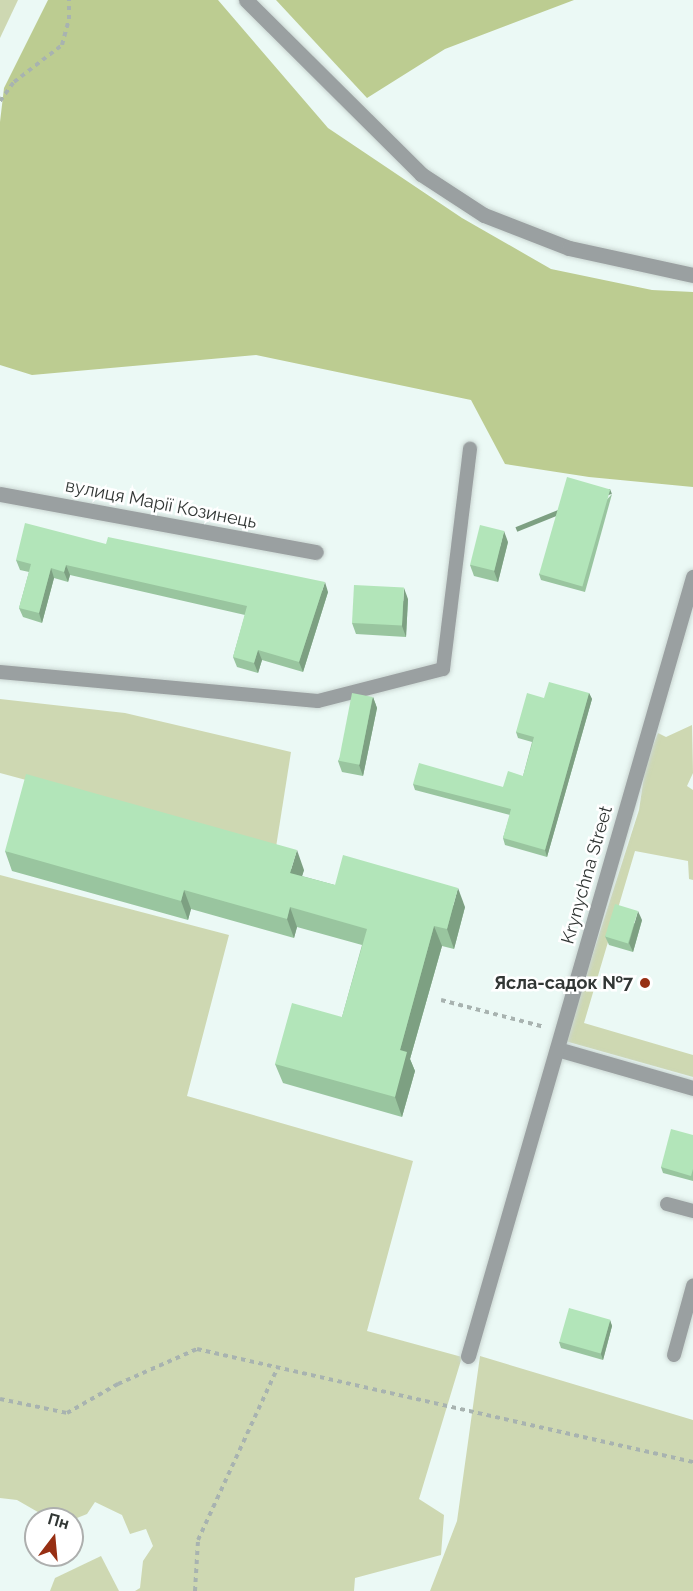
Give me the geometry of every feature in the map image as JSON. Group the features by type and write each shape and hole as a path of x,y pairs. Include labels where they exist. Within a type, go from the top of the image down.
{"street":[{"path":"246,0 421,174 484,215 569,248 693,275"},
{"name":"вулиця Марії Козинець","path":"0,494 316,552"},
{"name":"Krynychna Street","path":"468,1356 693,577"},
{"path":"556,1049 693,1088"}],"lane":[{"path":"0,672 318,701 443,669 470,449"},
{"path":"667,1204 693,1211"},
{"path":"674,1354 693,1286"}],"path":[{"path":"0,101 14,82 62,45 69,19 69,0"},
{"path":"441,1000 562,1031"},
{"path":"0,1399 67,1413 118,1384 197,1349 693,1462"},
{"path":"195,1591 198,1540 278,1367"}],"green space":[{"path":"0,0 18,0 0,38"},
{"path":"48,0 218,0 328,128 462,218 551,269 652,290 693,292 693,487 589,477 505,464 471,400 256,355 32,375 0,365 0,122 4,88"},
{"path":"276,0 574,0 445,49 367,98"},
{"path":"0,699 125,713 291,752 276,847 0,773"},
{"path":"692,725 693,773 687,786 693,790 693,880 689,879 688,861 635,851 584,1023 693,1055 693,1077 565,1041 639,810 646,763 658,733 666,737"},
{"path":"0,875 229,935 187,1096 413,1161 367,1331 462,1357 419,1499 444,1515 441,1555 355,1578 354,1591 135,1591 140,1588 143,1561 153,1546 146,1529 130,1534 122,1515 95,1502 84,1515 84,1507 29,1507 17,1500 0,1498"},
{"path":"480,1356 693,1420 693,1591 430,1591 457,1521"},
{"path":"101,1556 119,1591 50,1591 55,1578 78,1567 84,1567 84,1564"}],"building":[{"path":"567,477 610,489 582,586 539,574"},
{"path":"25,523 106,544 108,537 325,582 299,662 258,650 254,663 233,657 247,606 66,565 64,572 51,568 39,613 19,608 31,564 16,560"},
{"path":"480,525 504,531 494,571 470,565"},
{"path":"354,585 404,588 402,626 352,623"},
{"path":"549,682 589,693 545,850 503,838 511,809 413,784 419,763 503,787 508,771 523,776 534,737 516,732 527,693 544,698"},
{"path":"352,693 373,697 359,765 339,761"},
{"path":"26,774 297,850 290,873 335,885 343,855 458,888 447,929 434,926 400,1050 407,1052 395,1097 275,1064 292,1003 342,1017 367,929 290,907 287,919 184,890 181,901 5,851"},
{"path":"615,904 638,911 628,944 605,937"},
{"path":"671,1129 693,1135 691,1176 661,1167"},
{"path":"569,1308 610,1320 601,1353 559,1342"}],"place":[{"name":"Ясла-садок №7","path":"645,983"}]}
